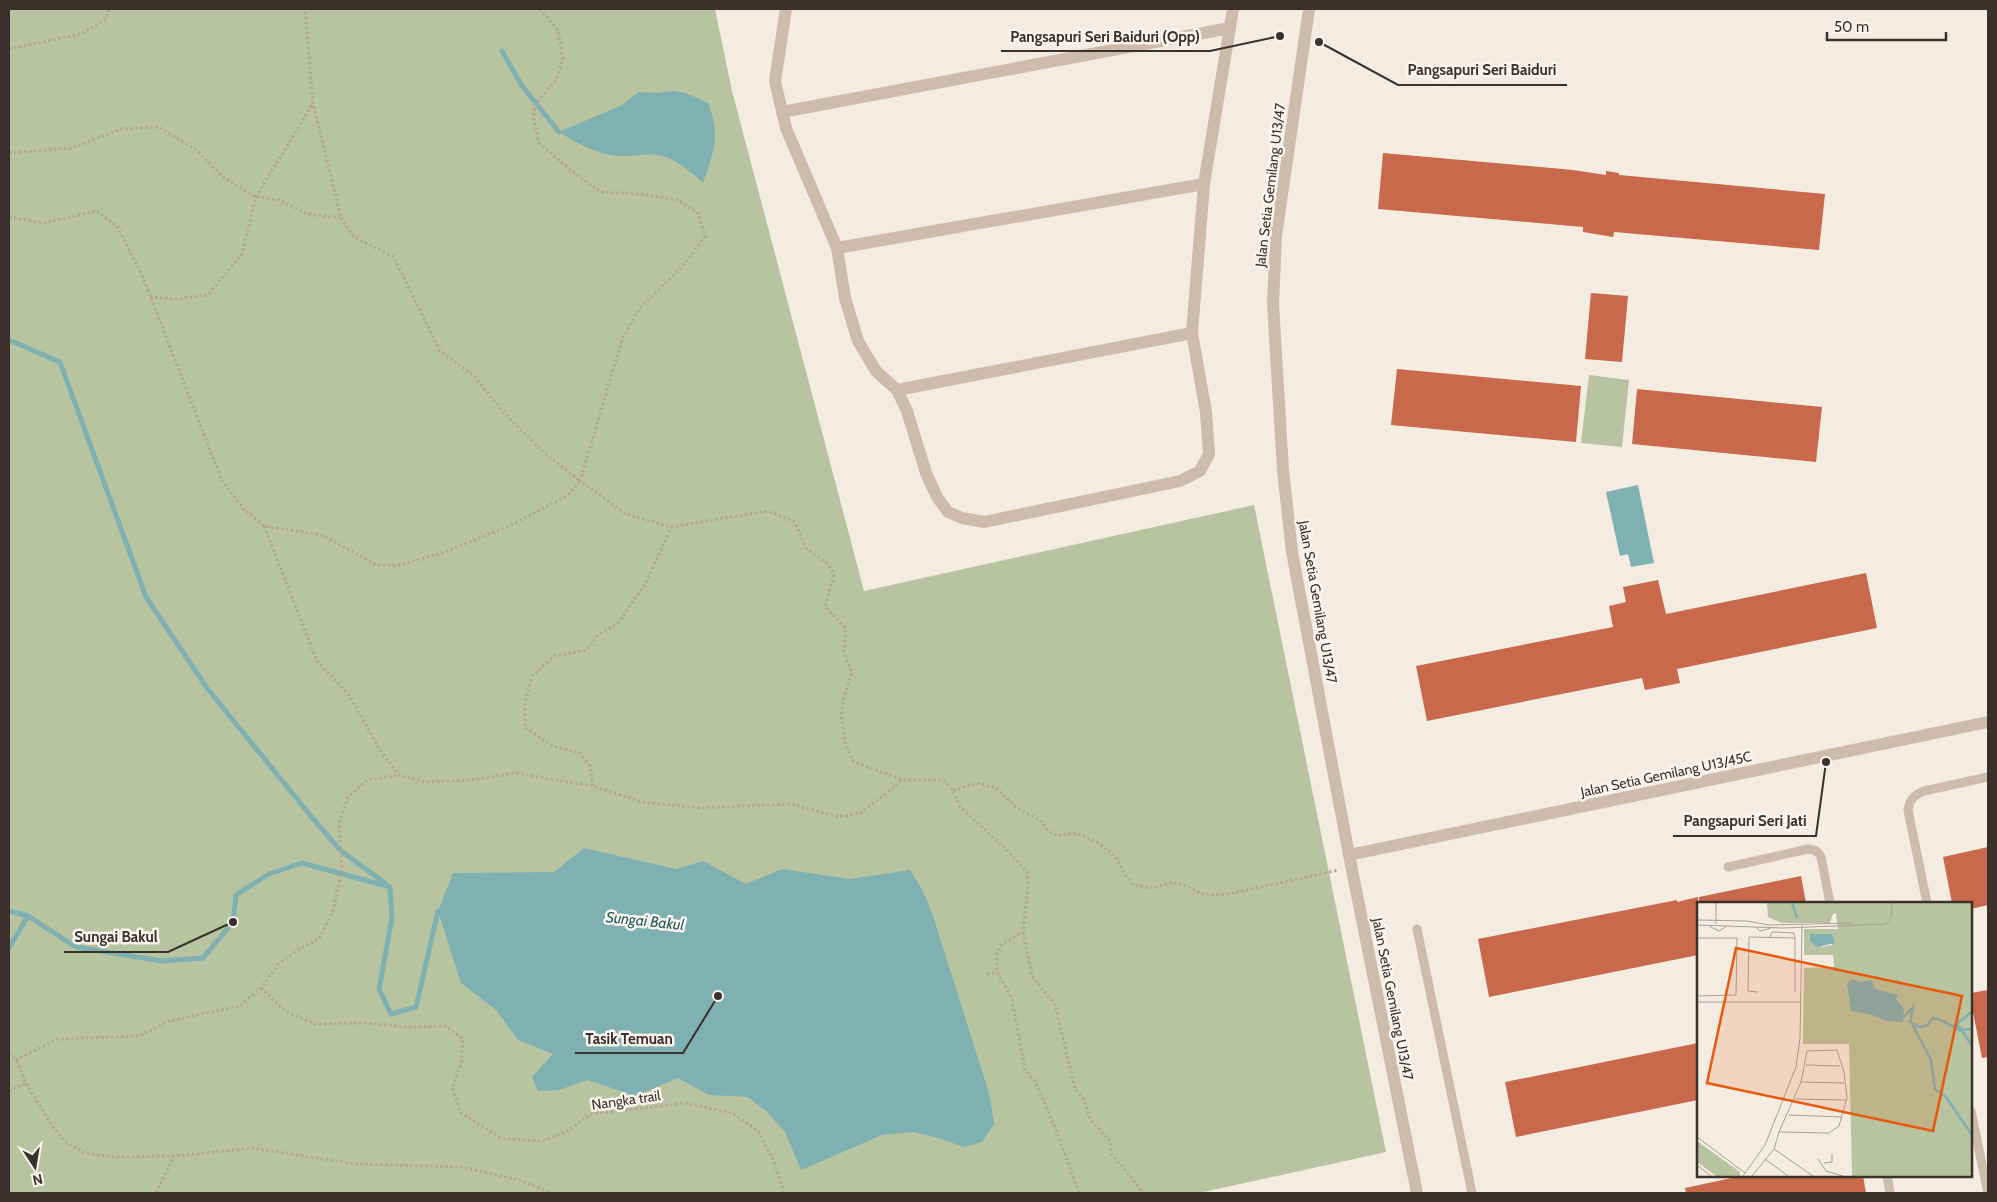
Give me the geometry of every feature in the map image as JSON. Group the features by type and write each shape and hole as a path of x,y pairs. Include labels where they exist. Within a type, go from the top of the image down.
{"street":[{"path":"786,9 775,81 786,128 837,248 845,298 858,341 876,371 897,390 907,411 926,473 937,497 948,512 962,518 984,522 1180,482 1200,472 1209,454 1206,412 1192,333 1204,184 1233,9"},
{"name":"Jalan Setia Gemilang U13/47","path":"1309,9 1276,236 1273,304 1283,470 1292,552 1350,861 1417,1193"},
{"path":"782,112 1230,28"},
{"path":"837,248 1204,184"},
{"path":"897,390 1192,333"},
{"name":"Jalan Setia Gemilang U13/45C","path":"1350,861 1988,722"}],"lane":[{"path":"1927,902 1908,810 1909,802 1916,794 1924,791 1988,777"},
{"path":"1728,867 1814,849 1821,857 1830,902"},
{"path":"1417,930 1472,1193"},
{"path":"1972,1116 1988,1193"},
{"path":"1887,1177 1890,1193"}],"path":[{"path":"9,49 81,34 106,19 109,9"},
{"path":"305,9 313,103 341,218 354,237 394,257 440,351 473,375 508,418 543,452 626,514 671,527 768,511 795,522 806,548 829,565 834,575 825,606 846,629 844,652 852,674 844,697 841,715 846,746 854,762 903,780 943,780 954,790 960,807 1005,848 1027,872 1028,885 1023,932 1032,976 1056,1004 1075,1089 1084,1099 1090,1119 1110,1141 1112,1155 1143,1193"},
{"path":"264,526 322,535 377,565 394,566 446,552 509,526 567,496 580,481 623,337 642,307 682,267 705,236 698,213 678,200 641,194 600,192 569,170 540,144 533,116 536,103 556,80 563,60 558,30 540,9"},
{"path":"150,297 176,299 208,295 242,254 256,196 313,103"},
{"path":"9,153 72,148 121,129 158,127 195,149 224,178 256,196 279,200 308,214 341,218"},
{"path":"9,217 44,223 98,210 117,226 142,275 222,481 244,509 264,526 317,661 349,695 383,755 399,775"},
{"path":"593,786 590,766 580,753 553,746 525,728 525,703 532,676 554,656 586,650 598,635 619,622 647,581 671,527"},
{"path":"16,1060 58,1039 139,1036 169,1021 240,1006 261,988 278,964 299,949 319,939 333,911 342,869 339,824 348,797 367,780 399,775 425,782 471,780 516,773 593,786 642,802 701,808 790,804 839,817 861,813 903,780"},
{"path":"954,790 976,783 996,788 1017,808 1040,820 1048,831 1057,836 1076,833 1096,842 1116,856 1123,872 1133,885 1153,888 1172,882 1189,887 1205,895 1228,894 1350,861"},
{"path":"1023,932 1002,944 997,954 997,972 1012,999 1025,1070 1035,1081 1039,1090 1055,1127 1079,1193"},
{"path":"987,974 997,972"},
{"name":"Nangka trail","path":"261,988 285,1011 314,1024 367,1023 409,1027 446,1026 463,1039 461,1064 452,1088 461,1113 501,1138 541,1140 566,1132 591,1114 686,1103 732,1113 758,1131 773,1159 784,1193"},
{"path":"9,1054 16,1060 26,1083 52,1126 67,1143 85,1153 113,1157 174,1156 253,1148 355,1164 462,1167 519,1180 552,1193"},
{"path":"9,1090 26,1083"},
{"path":"156,1193 174,1156"}],"green space":[{"path":"9,9 715,9 732,91 864,591 1254,505 1386,1152 1199,1193 9,1193"},
{"path":"1589,375 1629,380 1622,447 1581,443"}],"water":[{"path":"674,91 686,93 708,103 712,115 715,134 713,152 703,183 684,167 668,158 652,154 623,156 597,152 559,132 622,105 639,92"},
{"path":"1638,485 1654,563 1631,567 1628,554 1620,556 1606,492"},
{"path":"584,848 676,869 703,861 746,884 782,869 850,879 910,870 923,891 933,916 989,1093 994,1124 982,1142 964,1147 913,1132 882,1135 801,1170 785,1132 767,1112 748,1097 709,1095 678,1078 636,1096 587,1080 559,1090 538,1091 532,1077 553,1054 518,1040 496,1010 461,983 438,911 453,873 554,872"}],"building":[{"path":"1383,153 1573,170 1606,175 1606,171 1619,173 1619,175 1825,194 1819,250 1614,232 1613,237 1583,232 1583,227 1378,209"},
{"path":"1591,293 1628,296 1622,362 1585,359"},
{"path":"1397,369 1581,386 1576,442 1391,425"},
{"path":"1637,389 1822,407 1816,462 1632,444"},
{"path":"1866,573 1877,628 1677,669 1680,683 1645,690 1642,678 1427,721 1416,666 1613,627 1609,606 1626,602 1623,587 1658,580 1666,614"},
{"path":"1988,847 1988,905 1972,909 1972,902 1952,902 1943,857"},
{"path":"1801,876 1806,902 1699,902 1699,897"},
{"path":"1698,897 1697,955 1489,997 1478,939 1677,900 1677,902"},
{"path":"1988,990 1988,1057 1982,1058 1972,1007 1972,993"},
{"path":"1697,1043 1697,1100 1516,1137 1505,1082"},
{"path":"1736,1177 1863,1177 1866,1193 1686,1193 1685,1188"}],"waterway":[{"path":"502,51 522,86 559,132"},
{"path":"9,340 60,362 146,597 207,688 340,850 386,884"},
{"name":"Sungai Bakul","path":"9,911 28,916 76,947 162,961 203,958 233,922 236,895 269,874 302,863 390,887 392,918 379,989 391,1014 416,1007 438,911 443,912"},
{"path":"9,948 28,916"}],"place":[{"name":"Pangsapuri Seri Baiduri (Opp)","path":"1280,36"},
{"name":"Pangsapuri Seri Baiduri","path":"1319,42"},
{"name":"Pangsapuri Seri Jati","path":"1826,762"},
{"name":"Sungai Bakul","path":"233,922"},
{"name":"Tasik Temuan","path":"718,996"}]}
